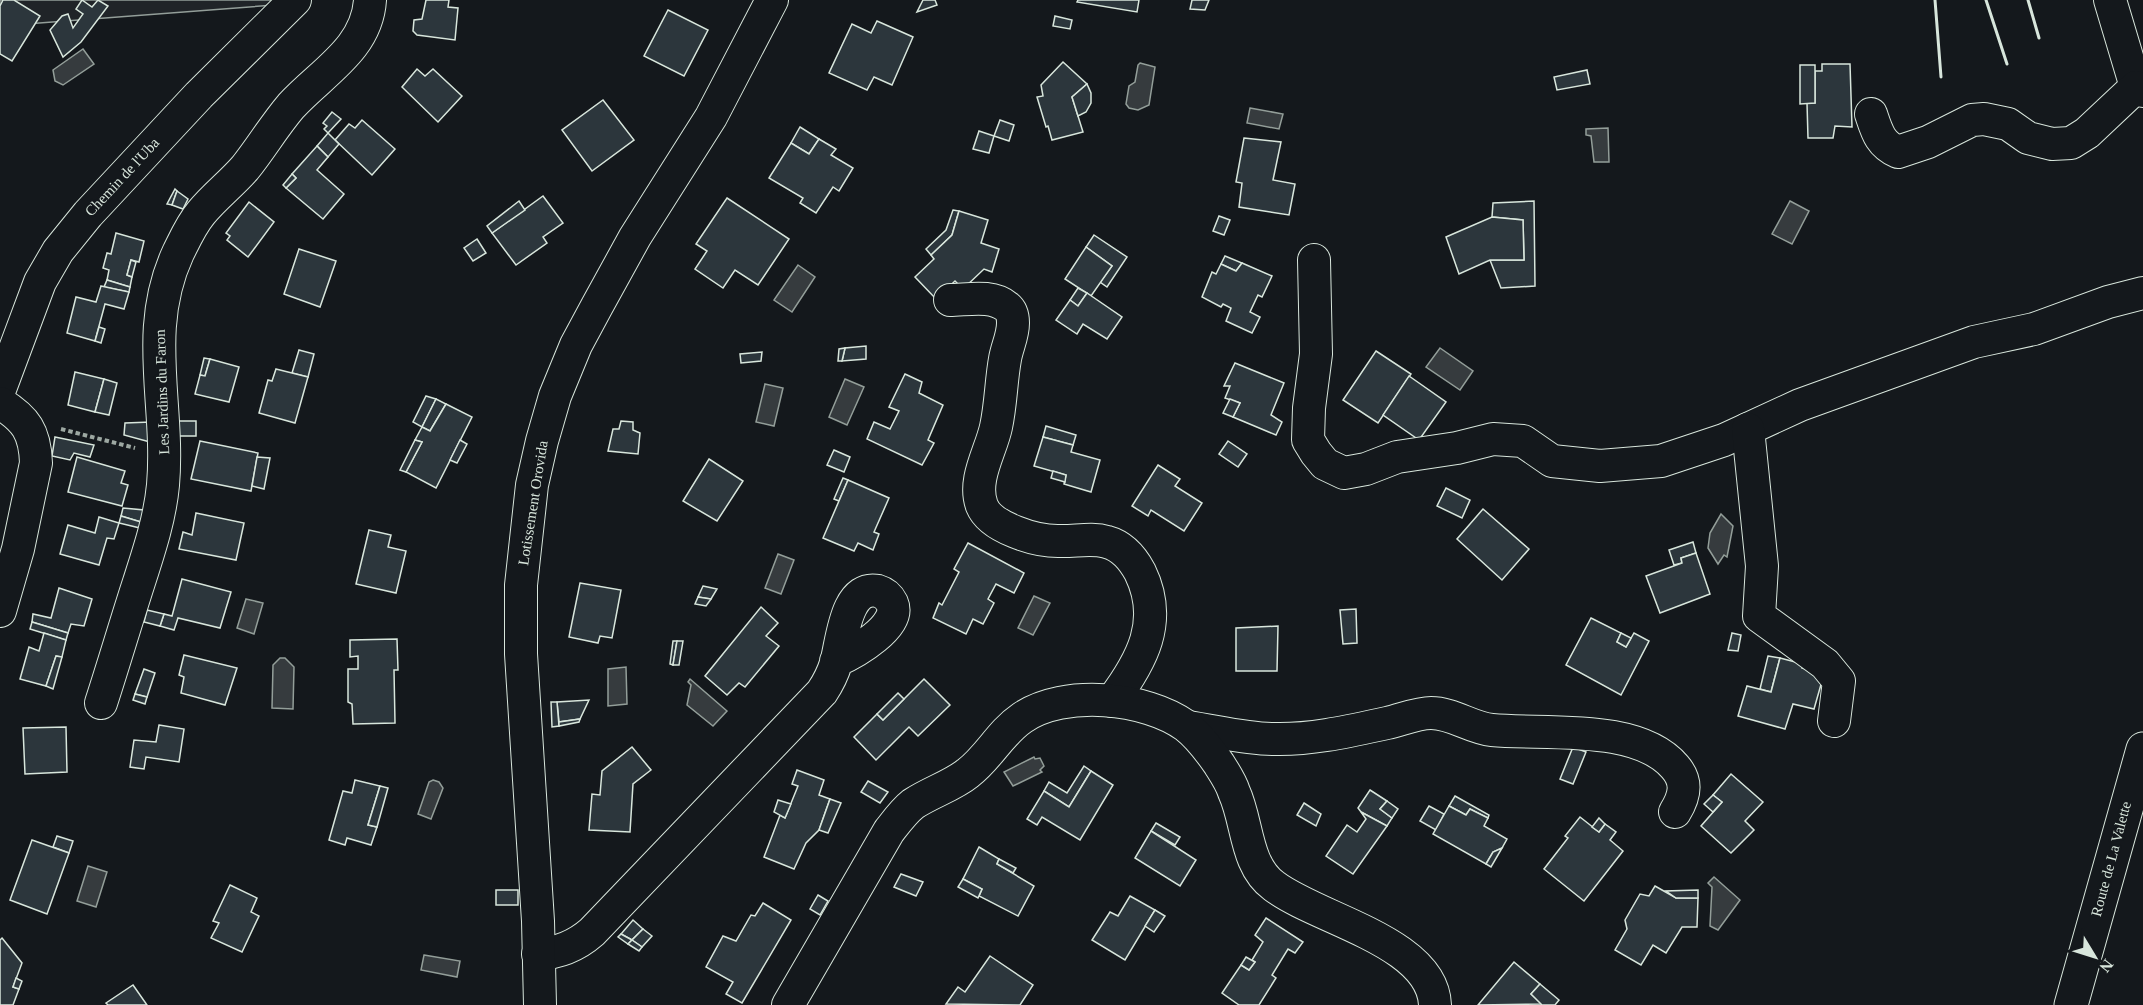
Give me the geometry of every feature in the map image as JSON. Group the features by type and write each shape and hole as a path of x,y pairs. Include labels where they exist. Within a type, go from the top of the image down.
{"main road":[{"name":"Route de La Valette","path":"2071,1005 2143,749"}],"street":[{"name":"Chemin de l'Uba","path":"0,388 40,282 71,233 199,95 295,0"},
{"name":"Les Jardins du Faron","path":"101,703 154,532 163,488 165,455 158,353 159,330 163,296 177,255 200,214 242,171 291,107 356,42 366,22 370,0"},
{"name":"Lotissement Orovida","path":"540,1005 526,713 521,654 521,585 527,525 542,441 555,396 581,335 635,237 711,117 772,0"},
{"path":"1871,114 1876,130 1886,146 1898,152 1928,142 1972,120 1984,119 2008,124 2028,138 2052,144 2071,143 2087,134 2140,89 2110,0"},
{"path":"1314,260 1316,354 1309,408 1308,440 1325,464 1344,473 1366,469 1397,457 1457,448 1493,439 1523,441 1552,461 1600,466 1661,461 1724,440 1800,405 1974,342 2034,329 2108,302 2143,293"},
{"path":"950,300 996,300 1012,313 1013,324 1005,360 997,426 980,483 980,497 987,514 1005,527 1053,541 1096,539 1110,542 1130,557 1144,580 1151,616 1150,631 1144,649 1125,684 1112,701"},
{"path":"0,403 21,418 30,432 36,450 35,469 18,549 0,611"},
{"path":"1748,429 1762,566 1759,616 1825,664 1839,681 1834,722"},
{"path":"538,954 560,951 573,946 592,932 812,703 828,682 836,661"},
{"path":"788,1005 889,831 911,806 971,771 1002,734 1023,717 1062,702 1112,701 1125,702 1171,716 1188,727 1204,743 1220,765 1234,792 1250,848 1263,877 1289,896 1373,936 1414,962 1425,974 1432,987 1435,1005"},
{"path":"1188,727 1272,739 1296,738 1343,733 1430,713 1458,719 1486,729 1576,734 1630,740 1656,751 1668,759 1681,773 1685,786 1682,801 1675,812"}],"path":[{"path":"30,432 40,428 54,428 165,455"}],"shaded area":[{"path":"0,0 302,0 301,3 0,26"},
{"path":"83,49 94,64 63,85 55,81 53,70"},
{"path":"1140,63 1155,67 1149,105 1138,110 1129,108 1126,104 1129,86 1135,82"},
{"path":"1250,108 1283,114 1279,129 1247,123"},
{"path":"1608,128 1609,162 1594,162 1591,136 1586,135 1586,129"},
{"path":"1790,201 1809,211 1792,244 1772,234"},
{"path":"798,265 815,277 792,312 774,300"},
{"path":"1440,348 1473,371 1460,390 1426,367"},
{"path":"845,379 864,387 847,425 829,417"},
{"path":"765,384 783,388 774,426 756,422"},
{"path":"1721,514 1733,526 1727,557 1724,555 1718,564 1708,548 1710,533"},
{"path":"778,554 794,560 781,594 765,588"},
{"path":"1034,596 1050,603 1033,635 1018,628"},
{"path":"246,599 263,603 254,634 237,628"},
{"path":"280,658 285,658 294,667 293,709 272,708 273,665"},
{"path":"626,667 627,704 608,706 608,669"},
{"path":"690,679 727,711 713,726 687,705"},
{"path":"1034,757 1035,759 1040,758 1044,766 1040,770 1042,772 1013,786 1004,772"},
{"path":"433,780 439,782 443,788 431,819 418,814 429,782"},
{"path":"88,866 107,872 96,907 77,901"},
{"path":"1714,877 1740,900 1718,930 1710,926 1712,887 1708,883"},
{"path":"424,955 460,961 457,977 421,970"}],"building":[{"path":"3,0 14,0 40,16 12,61 0,54 0,6"},
{"path":"82,0 92,7 98,0 108,6 81,42 63,57 50,30 62,16 68,14 73,28 83,14 76,9"},
{"path":"426,0 449,0 448,7 458,8 455,40 417,35 413,31 414,20 422,19"},
{"path":"923,0 935,0 937,5 917,12"},
{"path":"1078,0 1139,0 1137,12 1077,2"},
{"path":"1192,0 1209,0 1205,10 1190,9"},
{"path":"668,10 708,30 684,76 644,56"},
{"path":"1055,16 1072,20 1070,29 1053,26"},
{"path":"877,21 913,37 892,85 874,77 867,90 829,73 852,24 871,33"},
{"path":"1063,62 1087,84 1072,97 1083,132 1052,140 1037,97 1043,96 1041,85"},
{"path":"1822,64 1850,64 1852,127 1835,126 1833,138 1808,138 1807,103 1815,103 1815,71 1822,71"},
{"path":"1800,65 1815,65 1815,103 1800,104"},
{"path":"417,69 425,76 433,69 462,96 438,122 402,87"},
{"path":"1587,70 1590,84 1557,90 1554,77"},
{"path":"1087,84 1091,93 1091,103 1086,112 1078,116 1072,97"},
{"path":"603,100 634,140 592,171 562,130"},
{"path":"332,112 341,119 328,133 324,129 327,126 323,123"},
{"path":"362,120 395,149 372,175 335,140 349,124 355,128"},
{"path":"1000,120 1014,125 1009,141 994,136"},
{"path":"800,127 819,139 809,154 791,143"},
{"path":"979,131 994,136 989,153 973,149"},
{"path":"328,133 339,144 328,157 317,146"},
{"path":"1244,138 1281,142 1273,180 1295,184 1289,215 1239,207 1242,183 1236,182"},
{"path":"819,139 836,149 831,155 853,168 839,191 833,187 816,213 800,203 803,198 769,178 791,143 809,154"},
{"path":"317,146 328,157 317,170 344,194 323,219 286,188 296,178 292,174"},
{"path":"292,174 296,178 286,188 283,185"},
{"path":"175,189 177,191 172,205 167,204"},
{"path":"177,191 188,199 183,209 172,205"},
{"path":"543,196 563,223 543,237 547,243 516,265 492,233"},
{"path":"727,198 789,239 758,285 735,270 723,288 695,269 707,251 696,244"},
{"path":"519,201 525,210 492,233 487,226"},
{"path":"1534,201 1535,286 1501,288 1490,260 1524,260 1523,220 1492,217 1493,203"},
{"path":"249,202 274,222 248,257 227,240 230,236 226,233"},
{"path":"953,210 959,211 952,235 931,255 926,249 946,230"},
{"path":"959,211 988,220 981,243 999,249 992,272 984,269 963,289 955,281 936,299 915,277 934,259 931,255 952,235"},
{"path":"1219,216 1230,220 1224,235 1213,231"},
{"path":"1492,217 1523,220 1524,260 1490,260 1459,274 1446,237"},
{"path":"116,233 144,241 139,262 131,260 127,275 132,277 130,287 107,280 109,270 103,268 107,253 111,254"},
{"path":"1094,235 1127,257 1107,287 1100,282 1112,266 1086,247"},
{"path":"477,239 486,253 473,261 464,248"},
{"path":"1086,247 1112,266 1091,296 1065,279"},
{"path":"299,249 336,261 320,307 284,294"},
{"path":"1225,256 1242,263 1236,271 1221,264"},
{"path":"131,260 136,262 132,277 127,275"},
{"path":"1242,263 1272,276 1262,297 1258,295 1250,312 1260,317 1252,333 1226,321 1231,308 1223,304 1221,307 1202,297 1212,272 1216,274 1221,264 1236,271"},
{"path":"107,280 130,287 129,292 104,287"},
{"path":"101,286 129,292 124,309 105,304 95,341 67,333 76,297 96,302"},
{"path":"1078,288 1087,293 1078,306 1070,300"},
{"path":"1087,293 1122,317 1107,339 1083,324 1077,334 1056,320 1070,300 1078,306"},
{"path":"99,327 105,329 101,343 95,341"},
{"path":"866,346 866,359 842,361 845,348"},
{"path":"845,348 842,361 838,361 839,349"},
{"path":"299,350 314,354 308,377 292,373"},
{"path":"1376,351 1411,374 1378,423 1343,400"},
{"path":"762,352 761,361 741,363 740,354"},
{"path":"204,358 210,359 205,376 200,375"},
{"path":"210,359 239,367 229,402 195,394 200,375 205,376"},
{"path":"1235,363 1284,383 1271,415 1282,422 1276,435 1233,417 1240,403 1225,398 1230,386 1224,386"},
{"path":"276,369 308,377 295,423 259,413 268,380 272,381"},
{"path":"75,372 104,379 95,412 68,405"},
{"path":"905,374 922,382 919,393 943,405 928,440 934,443 922,465 867,439 874,422 890,429 899,411 889,407"},
{"path":"1409,376 1446,402 1419,440 1383,415"},
{"path":"104,379 117,383 109,415 95,412"},
{"path":"426,396 436,399 422,427 413,422"},
{"path":"436,399 446,404 430,431 422,427"},
{"path":"1230,399 1240,403 1233,417 1223,413"},
{"path":"446,404 472,417 436,488 406,472 422,442 415,440 422,427 430,431"},
{"path":"177,421 196,421 196,436 177,436"},
{"path":"621,421 633,422 633,430 640,433 638,454 608,451 613,429 619,429"},
{"path":"151,422 150,442 124,435 125,423"},
{"path":"1046,426 1076,435 1073,445 1043,437"},
{"path":"55,437 94,445 90,457 74,453 70,460 52,456"},
{"path":"1043,437 1073,445 1071,452 1100,460 1091,492 1064,484 1066,475 1034,466"},
{"path":"415,440 422,442 406,472 400,470"},
{"path":"460,440 467,444 457,463 450,460"},
{"path":"200,441 258,453 251,491 191,479"},
{"path":"1228,441 1247,454 1238,467 1219,454"},
{"path":"834,450 850,457 844,472 827,465"},
{"path":"77,457 125,471 121,483 128,485 122,506 68,492"},
{"path":"257,457 270,458 264,489 252,486"},
{"path":"709,459 743,481 717,521 683,501"},
{"path":"1158,465 1180,479 1175,486 1202,503 1184,531 1151,510 1148,516 1132,506"},
{"path":"1053,471 1066,475 1065,482 1051,478"},
{"path":"843,478 848,480 839,501 834,499"},
{"path":"848,480 889,498 874,532 879,534 873,550 858,543 854,551 823,538"},
{"path":"1446,488 1470,500 1462,518 1437,506"},
{"path":"123,508 144,510 141,522 121,516"},
{"path":"1483,509 1529,549 1502,580 1457,539"},
{"path":"196,513 244,523 236,560 179,549 183,532 192,535"},
{"path":"121,516 141,522 140,528 119,523"},
{"path":"99,517 119,523 114,539 107,538 99,565 60,554 68,525 95,533"},
{"path":"369,530 391,535 388,547 406,551 396,593 356,584"},
{"path":"1693,542 1696,553 1681,558 1682,563 1674,565 1669,550"},
{"path":"968,543 1024,573 1014,593 996,584 988,599 994,603 983,624 973,619 966,634 933,618 939,603 942,605 959,572 954,569"},
{"path":"1696,553 1710,594 1660,613 1646,576 1682,563 1681,558"},
{"path":"182,579 231,592 220,628 178,618 174,630 160,626 164,614 172,616"},
{"path":"580,583 621,590 612,638 600,636 598,643 569,637"},
{"path":"703,586 717,589 711,599 698,597"},
{"path":"59,588 92,599 84,626 71,624 68,633 32,622 33,614 51,618"},
{"path":"698,597 711,599 706,606 695,604"},
{"path":"761,607 778,623 766,636 779,646 745,687 739,683 727,695 705,676"},
{"path":"1356,609 1357,643 1343,644 1340,610"},
{"path":"147,610 164,614 160,626 144,622"},
{"path":"1591,618 1621,633 1617,642 1626,647 1634,633 1649,641 1621,695 1566,665"},
{"path":"32,622 68,633 66,640 30,629"},
{"path":"1278,626 1277,671 1236,671 1236,628"},
{"path":"44,633 66,640 62,657 56,656 46,686 20,679 29,647 39,651"},
{"path":"1621,633 1631,638 1626,647 1617,642"},
{"path":"1732,633 1741,635 1738,651 1728,650"},
{"path":"397,639 398,670 394,670 395,723 353,724 352,704 348,702 348,669 358,669 358,656 350,657 350,640"},
{"path":"673,641 677,641 673,665 670,664"},
{"path":"677,641 683,641 679,665 673,665"},
{"path":"184,655 237,668 225,705 181,693 184,677 179,675"},
{"path":"56,656 62,657 53,689 46,686"},
{"path":"1768,656 1780,658 1771,692 1760,689"},
{"path":"1780,658 1803,664 1802,668 1824,674 1814,709 1793,704 1785,729 1738,716 1747,686 1771,692"},
{"path":"144,669 155,673 147,697 135,694"},
{"path":"924,679 950,705 918,736 909,727 876,760 854,737 877,714 883,720"},
{"path":"898,693 904,699 883,720 877,714"},
{"path":"135,694 147,697 145,704 133,700"},
{"path":"589,700 580,719 559,722 557,702"},
{"path":"551,702 557,702 559,726 552,727"},
{"path":"580,719 579,722 559,726 559,722"},
{"path":"159,725 184,729 179,762 146,757 144,769 130,767 134,740 156,742"},
{"path":"66,727 67,772 25,774 23,728"},
{"path":"632,747 651,770 633,784 630,832 589,830 592,794 600,795 602,771"},
{"path":"1573,747 1586,752 1573,784 1560,779"},
{"path":"1084,766 1091,771 1069,807 1044,791 1049,782 1067,793"},
{"path":"797,770 824,780 819,795 830,799 819,830 806,843 794,869 764,857 780,815 785,818 798,786 792,784"},
{"path":"1091,771 1113,785 1080,840 1042,817 1037,825 1027,819 1044,791 1069,807"},
{"path":"1731,774 1763,802 1745,821 1754,830 1731,853 1701,826 1722,802 1713,795"},
{"path":"355,780 380,786 368,825 377,827 371,845 347,838 345,845 329,840 343,791 352,793"},
{"path":"868,781 888,792 880,803 861,792"},
{"path":"380,786 388,788 377,827 368,825"},
{"path":"1370,790 1387,801 1380,809 1392,818 1387,826 1361,812 1358,808"},
{"path":"1713,795 1722,802 1713,812 1704,804"},
{"path":"1455,796 1489,815 1488,818 1470,809 1466,815 1449,806"},
{"path":"830,799 841,803 828,833 819,830"},
{"path":"778,800 791,804 785,818 774,812"},
{"path":"1387,801 1398,809 1392,818 1380,809"},
{"path":"1304,803 1321,814 1316,826 1297,815"},
{"path":"1429,806 1444,814 1436,830 1420,821"},
{"path":"1449,806 1466,815 1470,809 1488,818 1484,826 1507,839 1502,848 1493,852 1486,864 1433,834"},
{"path":"1361,812 1387,826 1353,874 1326,856 1347,825 1357,832 1366,819"},
{"path":"1580,817 1599,832 1605,824 1616,832 1610,840 1623,851 1584,901 1544,869 1568,838 1565,836"},
{"path":"1599,818 1605,824 1599,832 1592,827"},
{"path":"1156,823 1180,837 1175,845 1151,831"},
{"path":"1151,831 1196,860 1180,886 1135,858"},
{"path":"57,836 73,841 69,853 53,847"},
{"path":"32,840 69,853 47,914 10,900"},
{"path":"979,847 999,859 997,864 1034,886 1018,916 979,896 982,889 963,879"},
{"path":"1502,848 1491,867 1486,864 1493,852"},
{"path":"999,859 1016,868 1013,873 997,864"},
{"path":"901,874 923,882 916,896 894,887"},
{"path":"963,879 982,889 978,898 958,887"},
{"path":"230,885 257,898 251,912 259,916 242,952 211,938 219,923 213,921"},
{"path":"1655,886 1676,898 1698,898 1697,927 1682,927 1666,953 1653,945 1641,965 1615,950 1627,929 1625,920 1640,894 1649,896"},
{"path":"496,890 518,890 518,905 496,905"},
{"path":"1698,890 1698,898 1676,898 1666,891"},
{"path":"818,895 828,901 820,915 810,909"},
{"path":"1130,896 1155,910 1125,960 1092,940 1110,912 1118,916"},
{"path":"763,903 791,920 742,1003 726,994 733,982 706,967 723,936 736,941 751,915 755,916"},
{"path":"1155,910 1165,916 1154,932 1145,926"},
{"path":"1266,918 1303,942 1295,953 1288,949 1272,975 1276,978 1259,1005 1239,1005 1222,993 1241,965 1249,970 1255,962 1252,960 1263,942 1255,935"},
{"path":"633,920 643,929 632,940 621,934"},
{"path":"643,929 652,936 642,947 632,940"},
{"path":"621,934 632,940 628,944 618,937"},
{"path":"2,938 22,963 13,987 19,989 13,1005 0,1005 0,940"},
{"path":"632,940 642,947 639,951 628,944"},
{"path":"990,956 1033,985 1020,1005 946,1004 958,987 965,992"},
{"path":"1246,957 1255,962 1249,970 1241,965"},
{"path":"1514,962 1540,984 1531,994 1542,1004 1478,1005"},
{"path":"16,978 22,981 19,989 13,987"},
{"path":"1540,984 1559,1000 1555,1005 1542,1005 1531,994"},
{"path":"133,985 147,1005 108,1005 106,1003"}],"wall":[{"path":"1935,0 1941,77"},
{"path":"1986,0 2007,64"},
{"path":"2028,0 2039,38"}]}
